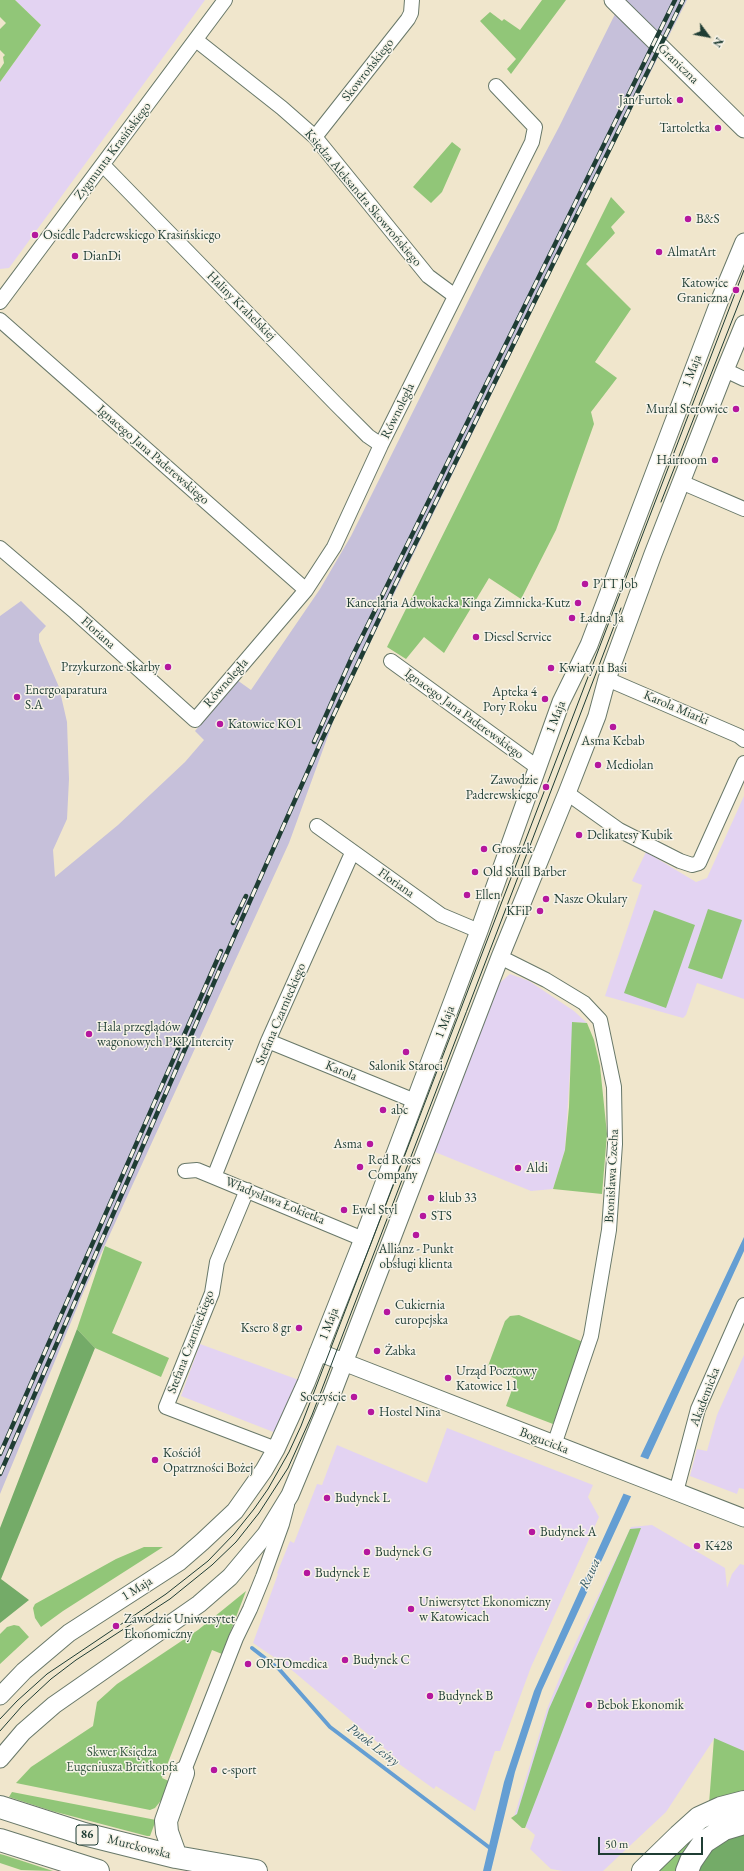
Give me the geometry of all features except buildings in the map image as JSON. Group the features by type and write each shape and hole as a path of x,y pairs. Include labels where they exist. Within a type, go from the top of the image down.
{"highway":[{"path":"176,1857 167,1832 166,1821 183,1773"},
{"path":"643,1871 699,1818 721,1808 744,1802"},
{"name":"Murckowska","path":"0,1807 84,1834 176,1857 256,1871"},
{"path":"687,1871 691,1861 704,1842 724,1829 744,1823"},
{"name":"86","path":"0,1840 98,1871"}],"street":[{"name":"Zygmunta Krasińskiego","path":"0,302 226,0"},
{"name":"Skowrońskiego","path":"315,137 408,19 411,13 412,0"},
{"name":"Graniczna","path":"613,0 744,129"},
{"name":"Księdza Aleksandra Skowrońskiego","path":"196,40 282,108 315,137 428,276 455,296"},
{"name":"Równoległa","path":"195,720 306,590 334,547 381,445 532,142 535,127 496,86"},
{"name":"Haliny Krahelskiej","path":"103,165 335,403 368,436 381,445"},
{"name":"1 Maja","path":"0,1696 24,1671 69,1633 172,1566 202,1542 235,1511 264,1470 276,1449 318,1352 363,1239 479,931 561,702 589,645 721,297 744,242"},
{"name":"Ignacego Jana Paderewskiego","path":"0,320 306,590"},
{"path":"0,1759 23,1732 54,1705 199,1604 230,1577 266,1534 289,1497 300,1474 344,1362 500,957 597,716 607,679 724,370 744,324"},
{"path":"724,370 744,379"},
{"path":"681,482 744,509"},
{"name":"Floriana","path":"0,548 75,612 195,720"},
{"name":"Ignacego Jana Paderewskiego","path":"391,661 537,767"},
{"name":"Karola Miarki","path":"607,679 739,736 744,740"},
{"path":"567,793 619,830 680,862 692,865 699,863 744,763"},
{"name":"Floriana","path":"317,826 441,915 479,931"},
{"name":"Stefana Czarnieckiego","path":"214,1177 268,1041 352,852"},
{"name":"Bronisława Czecha","path":"500,957 546,980 584,1003 600,1020 614,1086 615,1144 609,1230 591,1336 554,1445"},
{"name":"Karola","path":"268,1041 415,1101"},
{"name":"Władysława Łokietka","path":"185,1171 197,1170 363,1239"},
{"name":"Stefana Czarnieckiego","path":"247,1190 217,1262 212,1293 166,1407 276,1449"},
{"name":"Akademicka","path":"676,1492 698,1409 744,1305"},
{"name":"Bogucicka","path":"318,1352 656,1485 744,1518"},
{"path":"183,1773 234,1643 250,1609 271,1556 289,1497"}],"shaded area":[{"path":"15,0 205,0 9,268 0,269 0,82 41,25"},
{"path":"622,0 687,0 596,180 337,711 289,843 83,1293 0,1494 0,616 21,601 46,626 39,634 39,641 59,687 67,722 69,779 67,819 53,850 55,877 118,825 185,762 204,740 195,731 237,680 251,690 320,589 351,536 484,269 559,127"},
{"path":"744,796 744,999 697,983 686,1015 683,1018 605,996 642,885 632,881 646,852 696,882 707,878"},
{"path":"510,974 529,981 574,1011 587,1023 573,1022 565,1150 553,1189 531,1191 430,1150 495,987"},
{"path":"200,1344 299,1380 276,1433 181,1396"},
{"path":"744,1355 744,1489 739,1488 737,1494 690,1476 697,1449 707,1451 717,1415"},
{"name":"Uniwersytet Ekonomiczny w Katowicach","path":"447,1428 593,1485 588,1497 599,1517 531,1667 500,1751 495,1751 475,1811 436,1786 434,1789 395,1761 396,1758 287,1666 253,1643 278,1574 277,1573 290,1541 294,1543 317,1484 322,1485 337,1445 427,1483"},
{"name":"Uniwersytet Ekonomiczny w Katowicach","path":"652,1525 725,1568 727,1588 732,1574 740,1564 744,1565 744,1751 714,1739 666,1812 603,1871 563,1871 551,1869 530,1849 535,1835 514,1817 547,1709 564,1667 631,1527"}],"green space":[{"path":"0,0 15,0 41,25 0,82 0,69 4,63 3,57 5,55 0,50 0,29 6,23 0,17"},
{"path":"542,0 566,0 511,74 507,69 516,59 480,21 490,12 502,21 504,19 520,30"},
{"path":"452,142 461,149 442,192 431,203 413,187"},
{"path":"611,197 625,212 611,227 615,233 586,264 631,309 595,362 617,378 591,412 594,424 556,530 521,599 489,578 444,653 424,637 406,659 387,647"},
{"path":"708,909 742,920 722,979 688,968"},
{"path":"654,910 695,925 666,1008 624,993"},
{"path":"572,1022 587,1023 594,1040 600,1066 607,1134 602,1194 553,1189 565,1150 569,1107"},
{"path":"105,1246 142,1262 112,1333 169,1358 161,1377 95,1348 77,1329"},
{"path":"519,1315 583,1342 553,1424 506,1406 516,1379 488,1366 505,1321 510,1316"},
{"path":"77,1329 95,1348 1,1579 29,1600 0,1623 0,1528"},
{"path":"641,1528 525,1828 522,1828 511,1818 517,1814 549,1709 630,1529"},
{"path":"144,1547 163,1547 63,1611 41,1627 35,1618 33,1608 35,1604 116,1559"},
{"name":"Skwer Księdza Eugeniusza Breitkopfa","path":"246,1591 222,1654 212,1650 162,1778 171,1782 167,1793 155,1808 150,1810 16,1783 31,1767 93,1726 97,1702 117,1684 198,1630"},
{"path":"14,1625 19,1626 29,1637 0,1664 0,1634 7,1627"},
{"path":"714,1738 744,1751 744,1795 709,1804"},
{"path":"12,1792 156,1820 150,1836 147,1836 52,1811 9,1797"},
{"path":"715,1818 679,1871 655,1871"},
{"path":"744,1831 744,1871 696,1871 711,1847"},
{"path":"0,1854 53,1871 21,1870 0,1863"}],"water":[{"name":"Rawa","path":"744,1237 744,1251 542,1690 515,1772 491,1871 483,1871 504,1782 534,1691 641,1455"}],"pier":[{"path":"639,1456 650,1460 633,1497 622,1493"}],"waterway":[{"name":"Potok Leśny","path":"252,1648 279,1669 330,1727 490,1848"}],"tram line":[{"path":"0,1719 17,1701 47,1674 166,1594 208,1561 234,1534 254,1509 268,1489 289,1452 301,1426 744,270"},
{"path":"661,502 744,290"},
{"path":"0,1731 22,1706 51,1679 76,1660 170,1599 212,1565 236,1542 259,1513 288,1468 312,1415 621,608"}],"railway":[{"path":"314,742 352,657 675,0"},
{"path":"0,1474 233,939 320,744 395,585 683,0"},
{"path":"233,923 246,896"},
{"path":"0,1454 221,951"}],"place":[{"name":"Jan Furtok","path":"680,100"},
{"name":"Tartoletka","path":"718,128"},
{"name":"B&S","path":"688,219"},
{"name":"Osiedle Paderewskiego Krasińskiego","path":"35,235"},
{"name":"AlmatArt","path":"659,252"},
{"name":"DianDi","path":"75,256"},
{"name":"Katowice Graniczna","path":"736,290"},
{"name":"Mural Sterowiec","path":"736,409"},
{"name":"Hairroom","path":"715,460"},
{"name":"PTT Job","path":"585,584"},
{"name":"Kancelaria Adwokacka Kinga Zimnicka-Kutz","path":"578,603"},
{"name":"Ładna Ja","path":"572,618"},
{"name":"Diesel Service","path":"476,637"},
{"name":"Przykurzone Skarby","path":"168,667"},
{"name":"Kwiaty u Basi","path":"551,668"},
{"name":"Energoaparatura S.A","path":"17,697"},
{"name":"Apteka 4 Pory Roku","path":"545,699"},
{"name":"Katowice KO1","path":"220,724"},
{"name":"Asma Kebab","path":"613,727"},
{"name":"Mediolan","path":"598,765"},
{"name":"Zawodzie Paderewskiego","path":"546,787"},
{"name":"Delikatesy Kubik","path":"579,835"},
{"name":"Groszek","path":"484,849"},
{"name":"Old Skull Barber","path":"475,872"},
{"name":"Ellen","path":"467,895"},
{"name":"Nasze Okulary","path":"546,899"},
{"name":"KFiP","path":"540,911"},
{"name":"Hala przeglądów wagonowych PKP Intercity","path":"89,1034"},
{"name":"Salonik Staroci","path":"406,1052"},
{"name":"abc","path":"383,1110"},
{"name":"Asma","path":"370,1144"},
{"name":"Red Roses Company","path":"360,1167"},
{"name":"Aldi","path":"518,1168"},
{"name":"klub 33","path":"431,1198"},
{"name":"Ewel Styl","path":"344,1210"},
{"name":"STS","path":"423,1216"},
{"name":"Allianz - Punkt obsługi klienta","path":"416,1235"},
{"name":"Cukiernia europejska","path":"387,1312"},
{"name":"Ksero 8 gr","path":"299,1328"},
{"name":"Żabka","path":"377,1351"},
{"name":"Urząd Pocztowy Katowice 11","path":"448,1378"},
{"name":"Soczyście","path":"354,1397"},
{"name":"Hostel Nina","path":"371,1412"},
{"name":"Kościół Opatrzności Bożej","path":"155,1460"},
{"name":"Budynek L","path":"327,1498"},
{"name":"Budynek A","path":"532,1532"},
{"name":"K428","path":"697,1546"},
{"name":"Budynek G","path":"367,1552"},
{"name":"Budynek E","path":"307,1573"},
{"name":"Uniwersytet Ekonomiczny w Katowicach","path":"411,1609"},
{"name":"Zawodzie Uniwersytet Ekonomiczny","path":"116,1626"},
{"name":"Budynek C","path":"345,1660"},
{"name":"ORTOmedica","path":"248,1664"},
{"name":"Budynek B","path":"430,1696"},
{"name":"Bebok Ekonomik","path":"589,1705"},
{"name":"e-sport","path":"214,1770"}]}
